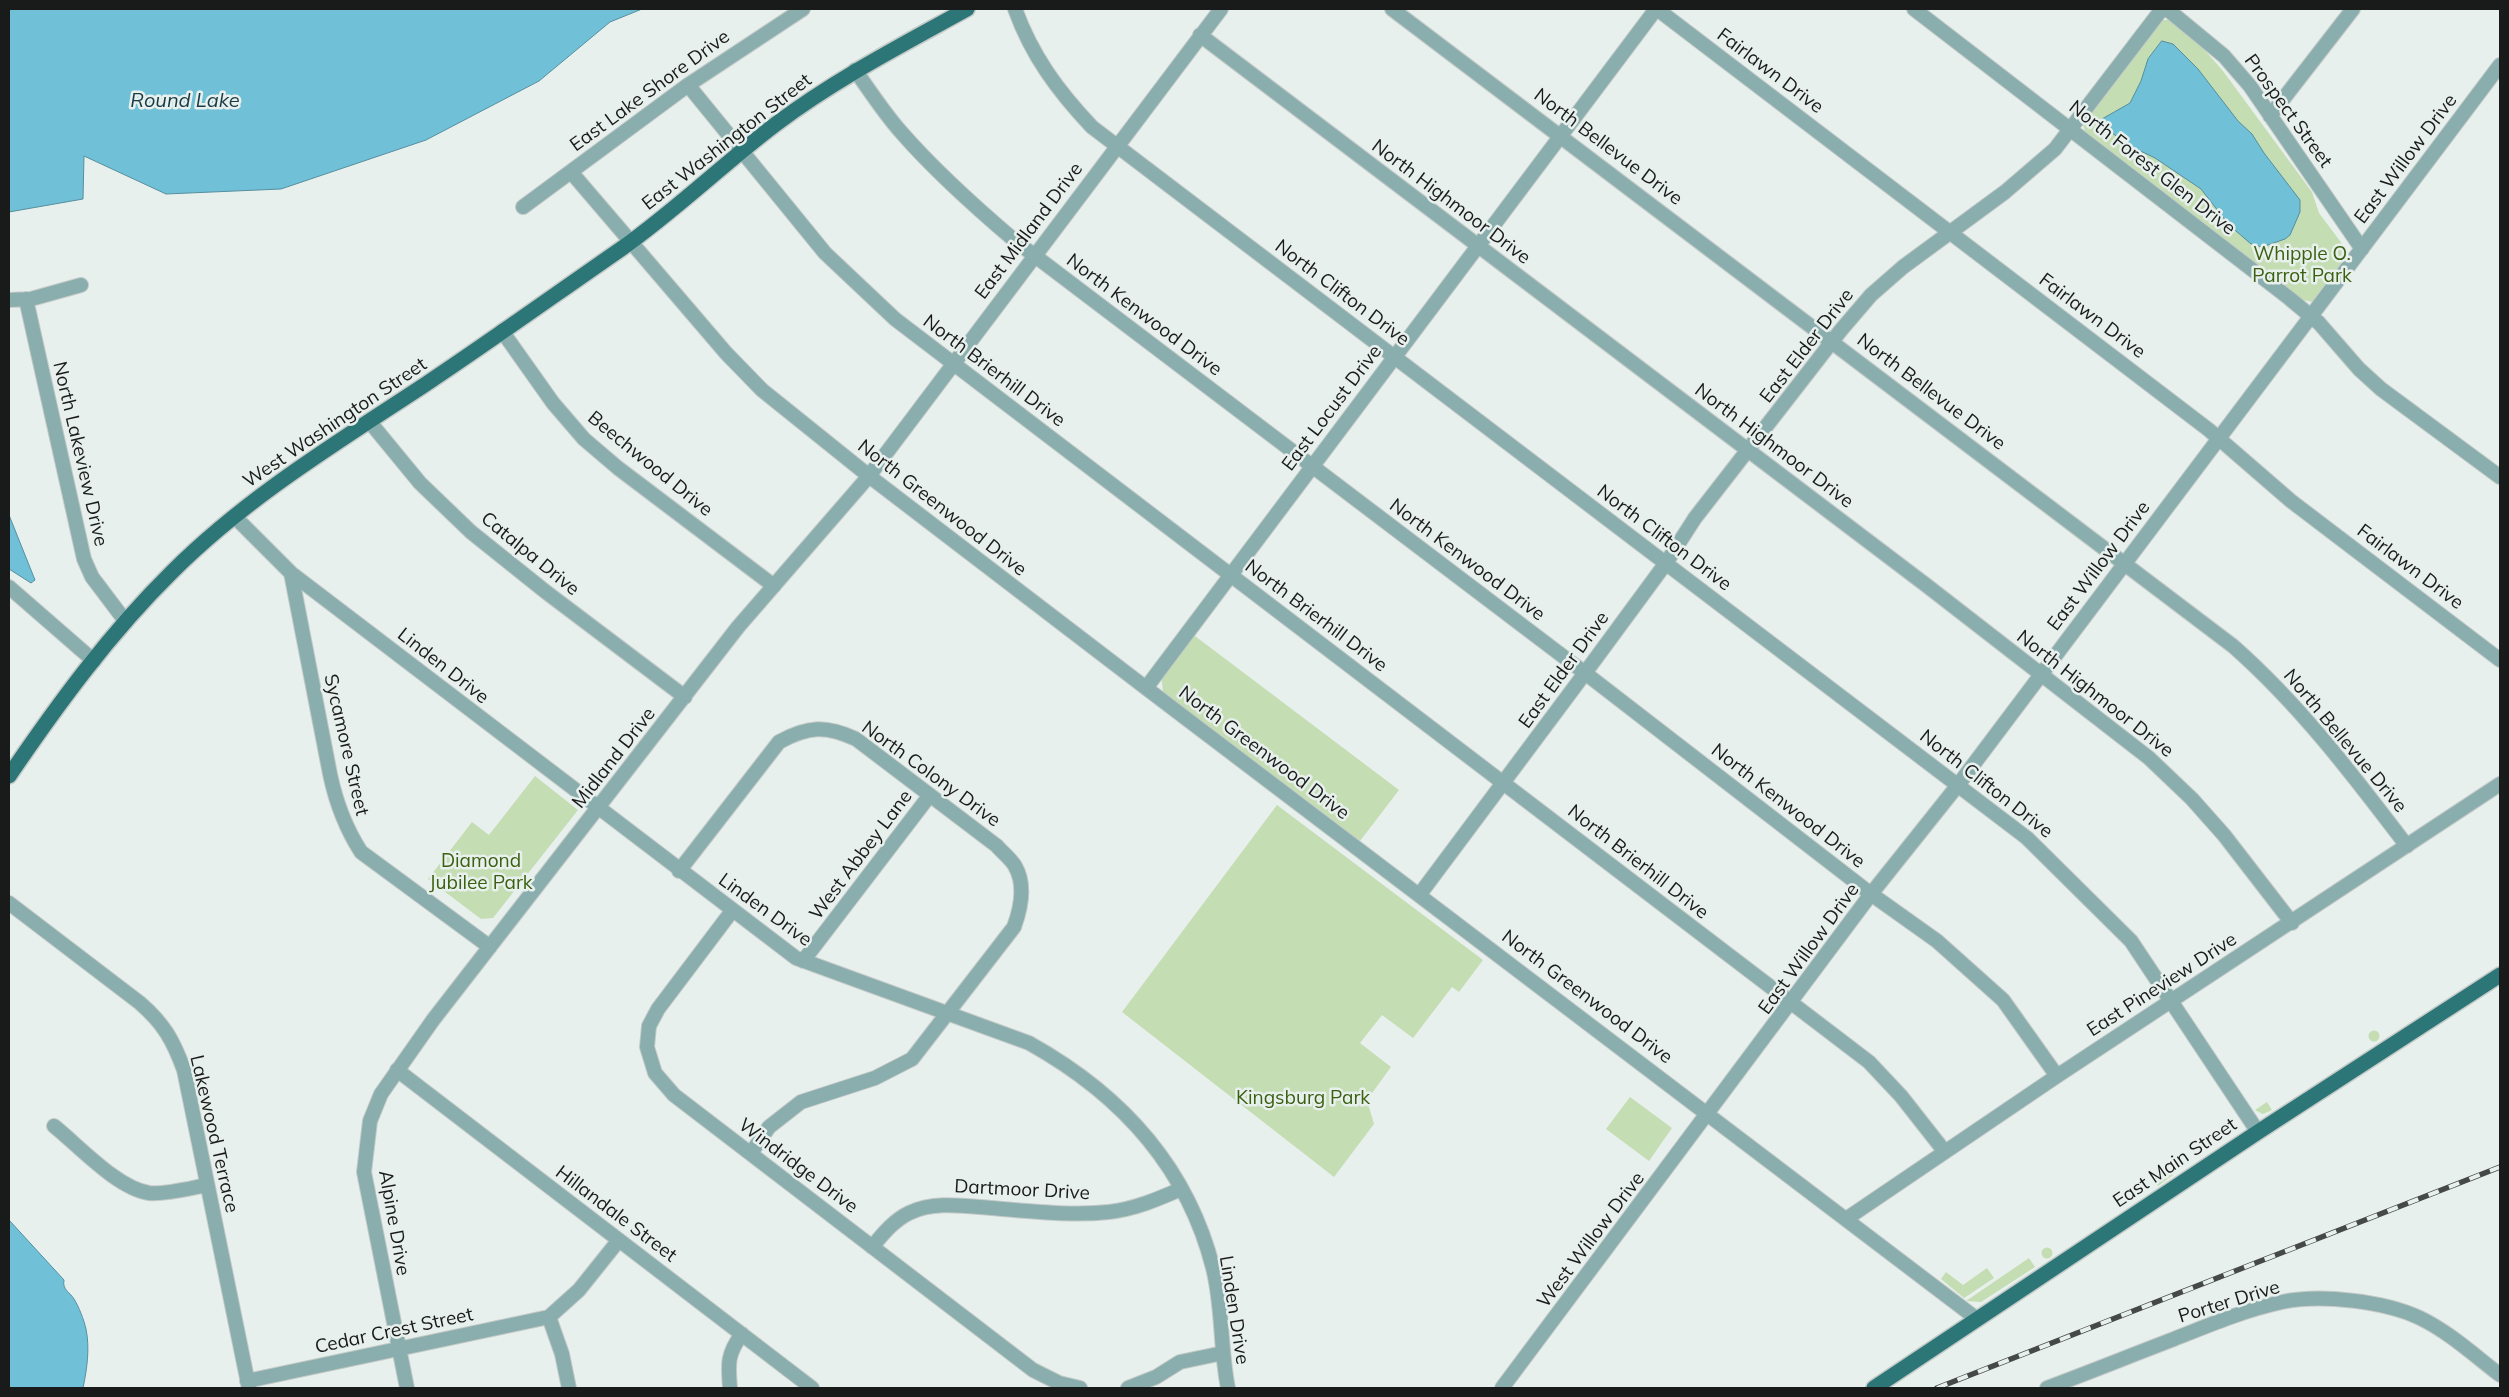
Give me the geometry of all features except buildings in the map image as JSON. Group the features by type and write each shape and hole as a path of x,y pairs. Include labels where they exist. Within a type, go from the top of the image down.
{"main road":[{"name":"East Washington Street","path":"568,285 631,242 776,124 855,70 967,9"},
{"name":"West Washington Street","path":"9,776 45,723 94,661 126,622 172,572 287,475 568,285"},
{"name":"East Main Street","path":"1874,1388 2258,1132 2500,975"}],"street":[{"name":"East Lake Shore Drive","path":"523,207 688,85 803,9"},
{"name":"North Clifton Drive","path":"1016,9 1041,64 1061,95 1092,127 2027,838 2093,901 2131,941 2258,1132"},
{"name":"East Midland Drive","path":"869,476 1221,9"},
{"name":"North Bellevue Drive","path":"1392,9 1833,341 2232,646 2271,680 2337,754 2407,846"},
{"name":"East Locust Drive","path":"1146,688 1656,9"},
{"name":"Fairlawn Drive","path":"1656,9 2219,438 2291,501 2500,660"},
{"name":"North Forest Glen Drive","path":"1914,9 2311,316 2381,390 2500,477"},
{"name":"East Elder Drive","path":"1420,894 1585,674 1666,563 1695,518 1871,295 1903,268 2005,192 2055,149 2162,9"},
{"name":"Prospect Street","path":"2168,9 2224,56 2250,86 2362,249"},
{"path":"2270,116 2353,9"},
{"name":"North Highmoor Drive","path":"1200,35 1749,450 2149,758 2192,799 2224,835 2292,923"},
{"name":"East Willow Drive","path":"1710,1114 1872,894 1958,785 2500,66"},
{"name":"North Kenwood Drive","path":"855,70 900,130 970,202 1034,255 1872,894 1937,940 1996,994 2057,1076"},
{"name":"North Brierhill Drive","path":"688,85 825,253 894,319 1869,1062 1901,1096 1945,1152"},
{"name":"North Greenwood Drive","path":"571,172 726,353 762,390 869,476 1146,688 1710,1114 1977,1319"},
{"path":"9,300 26,299 82,285"},
{"name":"North Lakeview Drive","path":"26,299 84,560 92,577 126,622"},
{"name":"Beechwood Drive","path":"502,331 553,404 584,439 618,468 774,586"},
{"name":"Catalpa Drive","path":"369,421 420,483 471,532 546,592 685,697"},
{"name":"Midland Drive","path":"397,1070 490,947 685,697 774,586 869,476"},
{"name":"Linden Drive","path":"235,517 291,573 773,942 804,961 1028,1043 1061,1061 1090,1082 1126,1113 1154,1146 1182,1189 1196,1222 1213,1268 1222,1353 1228,1388"},
{"name":"Sycamore Street","path":"291,573 330,774 337,805 347,830 361,852 490,947"},
{"path":"9,587 94,661"},
{"name":"North Colony Drive","path":"679,871 779,742 797,732 816,729 838,731 856,739 997,846 1015,866 1021,886 1021,909 1014,927 912,1059 875,1078 801,1102 769,1127 751,1153"},
{"name":"East Pineview Drive","path":"1846,1219 2057,1076 2292,923 2500,784"},
{"name":"West Abbey Lane","path":"804,961 930,795"},
{"name":"Lakewood Terrace","path":"9,903 159,1020 173,1041 184,1070 248,1385"},
{"name":"Windridge Drive","path":"732,911 658,1008 649,1026 648,1046 654,1073 674,1095 1033,1370 1059,1383 1080,1388"},
{"name":"Hillandale Street","path":"397,1070 812,1388"},
{"name":"Alpine Drive","path":"397,1070 381,1094 370,1121 364,1172 406,1388"},
{"name":"West Willow Drive","path":"1502,1388 1710,1114"},
{"path":"54,1126 114,1176 134,1189 151,1193 207,1186"},
{"name":"Dartmoor Drive","path":"872,1246 893,1224 908,1214 925,1207 948,1205 1070,1214 1109,1212 1136,1207 1182,1189"},
{"path":"569,1388 562,1354 549,1317 579,1290 619,1240"},
{"name":"Porter Drive","path":"2048,1388 2217,1322 2284,1302 2318,1300 2352,1301 2383,1306 2418,1318 2442,1331 2500,1375"},
{"name":"Cedar Crest Street","path":"248,1385 399,1349 549,1317"},
{"path":"730,1388 728,1365 731,1349 742,1334"},
{"path":"1128,1388 1156,1377 1180,1362 1222,1353"}],"green space":[{"name":"Whipple O. Parrot Park","path":"2162,20 2170,20 2202,47 2223,71 2312,192 2319,213 2349,253 2313,302 2303,300 2085,131 2083,125"},
{"path":"1191,633 1399,790 1360,841 1163,692 1161,673"},
{"name":"Diamond Jubilee Park","path":"535,776 578,810 493,918 481,919 428,879 472,822 489,835"},
{"name":"Kingsburg Park","path":"1277,805 1483,960 1459,992 1452,987 1413,1038 1382,1015 1360,1043 1391,1067 1367,1100 1374,1124 1334,1177 1122,1012"},
{"path":"2374,1030 2380,1036 2374,1042 2368,1036"},
{"path":"1630,1097 1672,1128 1649,1161 1606,1129"},
{"path":"2267,1102 2272,1110 2263,1114 2255,1110"},
{"path":"2168,1167 2173,1175 2158,1186 2152,1177"},
{"path":"2047,1247 2053,1253 2047,1259 2041,1253"},
{"path":"2029,1258 2035,1267 1981,1302 1966,1301"},
{"path":"1987,1268 1994,1278 1964,1298 1941,1279 1946,1272 1963,1285"}],"water":[{"name":"Round Lake","path":"9,9 642,9 610,22 539,81 426,140 281,189 166,194 84,156 83,199 9,212"},
{"path":"2162,41 2173,44 2198,69 2238,121 2252,134 2300,200 2300,212 2290,235 2285,239 2262,247 2251,244 2229,225 2201,189 2155,158 2130,146 2101,125 2102,119 2130,103 2141,81 2148,59"},
{"path":"9,515 35,580 31,583 9,569"},
{"path":"9,1220 64,1280 65,1289 74,1299 83,1318 88,1351 83,1388 9,1388"}],"railway":[{"path":"1937,1388 2500,1167"}]}
